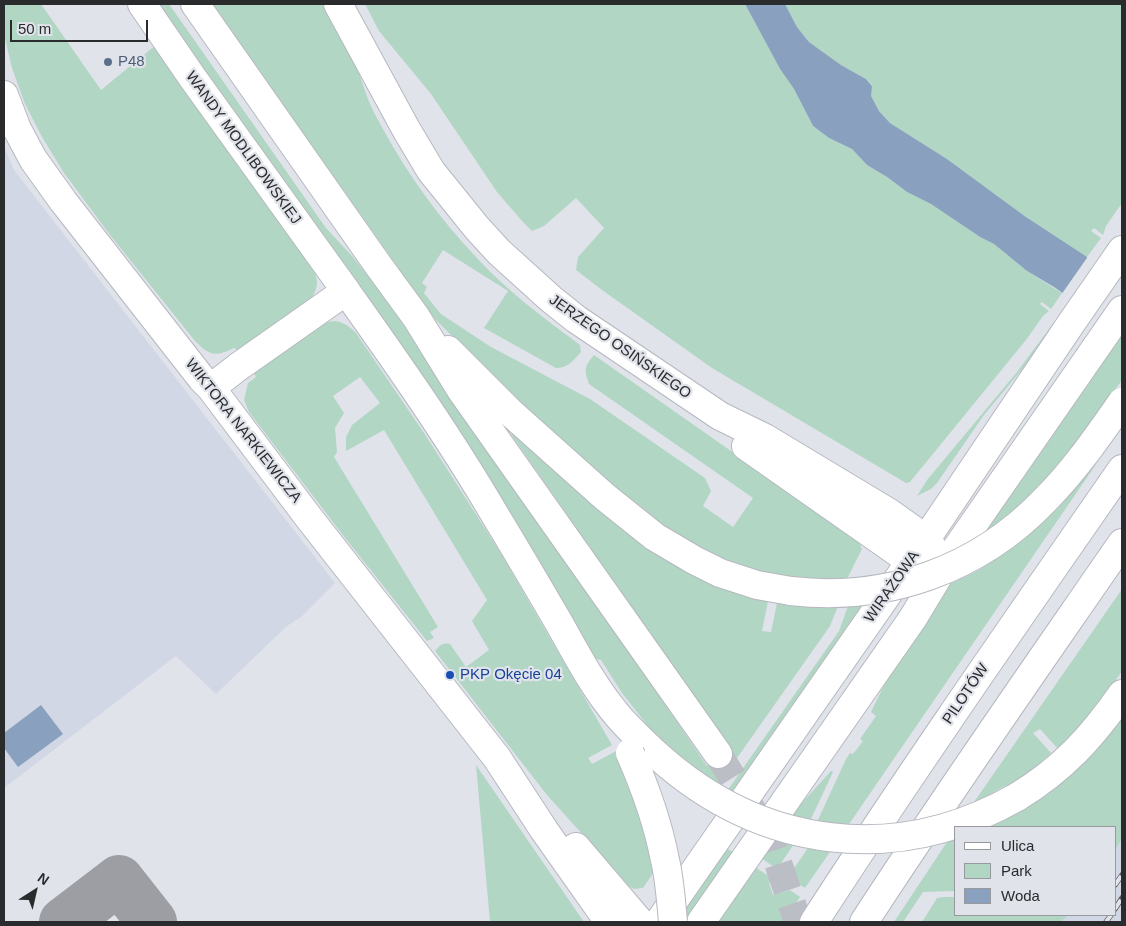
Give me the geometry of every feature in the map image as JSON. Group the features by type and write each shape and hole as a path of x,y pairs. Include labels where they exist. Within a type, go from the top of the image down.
{"main road":[{"name":"WANDY MODLIBOWSKIEJ","path":"142,4 398,365 466,467 597,688"},
{"path":"194,4 416,317 461,390 718,754"},
{"name":"JERZEGO OSIŃSKIEGO","path":"338,4 406,129 431,170 477,228 527,278 576,319 720,416 773,443 888,512 918,550 945,565"},
{"name":"WIKTORA NARKIEWICZA","path":"4,95 16,129 38,166 69,209 211,388 309,518 497,758 556,823 640,922"},
{"name":"WIRAŻOWA","path":"659,922 918,550 1122,251"},
{"path":"211,388 346,291"},
{"path":"701,922 913,618 945,565 1122,310"},
{"path":"416,317 511,413 605,497 650,534 676,551 720,573 766,587 791,591 838,593 885,588 923,578 970,558 1005,536 1046,500 1084,456 1122,402"},
{"name":"PILOTÓW","path":"814,922 856,856 984,667 1122,469"},
{"path":"864,922 941,805 1122,543"},
{"path":"597,688 630,753 648,798 661,843 674,922"},
{"path":"597,688 635,734 658,756 701,790 733,808 783,828 826,836 866,839 915,834 961,823 1017,797 1041,781 1074,754 1122,694"},
{"name":"WIKTORA NARKIEWICZA","path":"497,758 609,922"}],"shaded area":[{"path":"4,146 14,170 335,583 301,617 287,626 216,694 176,656 4,788"},
{"path":"1122,839 1122,922 1060,922 1068,916 1116,916 1116,848"}],"green space":[{"path":"4,4 41,4 101,90 157,44 310,263 317,279 317,287 309,302 239,351 234,348 222,353 213,354 195,341 110,235 64,173 42,137 25,104 12,68 4,34"},
{"path":"156,4 169,4 326,228 372,281 441,377 707,766 731,749 511,434 516,430 725,589 768,601 762,631 771,632 777,603 803,606 838,606 830,626 718,785 655,735 622,693 601,660 596,659 485,474"},
{"path":"212,4 322,4 349,51 375,115 425,196 463,242 500,281 526,304 580,345 581,352 567,365 556,368 484,328 508,291 443,250 422,283 427,287 424,293 441,314 491,347 590,399 705,478 711,491 703,506 733,527 753,498 589,384 586,368 594,355 858,540 862,549 846,581 792,578 767,574 721,561 653,521 579,459 433,317"},
{"path":"365,4 745,4 813,126 829,138 852,149 867,165 907,192 931,204 980,237 994,244 1027,271 1062,293 1051,309 1042,302 1040,304 1049,311 1043,316 1026,340 910,482 906,483 712,368 576,270 578,257 604,228 576,198 544,226 532,231 497,192 431,94 379,31"},
{"path":"785,4 1122,4 1122,203 1106,226 1103,235 1094,228 1091,231 1101,238 1087,257 1026,217 947,159 890,123 879,111 870,96 872,85 866,79 841,65 809,42 797,27"},
{"path":"1059,317 1034,355 984,415 937,483 931,489 917,496 927,480 1017,372"},
{"path":"341,322 356,333 426,436 500,552 612,745 588,758 592,764 616,751 634,795 655,870 643,888 634,889 630,887 547,795 435,651 442,644 450,644 466,667 489,650 472,621 487,600 384,430 346,451 346,437 352,425 380,403 360,377 333,396 344,413 335,428 337,452 334,457 438,627 430,632 434,638 427,641 249,412 244,400 248,383 256,377 252,370 322,323"},
{"path":"1122,333 1122,380 1064,462 1026,503 979,538"},
{"path":"1097,463 847,827 817,822 846,759 850,753 853,754 863,741 860,739 876,716 871,712 889,675 950,584 979,570 1022,541 1063,503"},
{"path":"1122,589 1122,671 1106,695 1081,728 1059,750 1040,729 1033,733 1051,753 1013,783 972,805"},
{"path":"866,604 732,794 727,791 839,631 848,606"},
{"path":"1122,714 1122,839 1116,848 1116,826 992,826 1047,795 1086,759"},
{"path":"476,765 584,922 490,922"},
{"path":"831,771 833,772 810,821 790,816"},
{"path":"954,839 954,891 923,892 903,922 894,922 947,842"},
{"path":"775,840 794,844 777,869 761,858"},
{"path":"726,848 733,852 686,922 682,908"},
{"path":"808,848 830,852 805,888 788,877"},
{"path":"755,867 776,881 769,883 773,895 790,890 800,897 784,922 716,922"},
{"path":"954,897 954,916 1068,916 1060,922 922,922 937,898"}],"water":[{"path":"745,4 785,4 797,27 809,42 841,65 866,79 872,86 871,96 879,111 890,123 947,159 1026,217 1087,257 1121,334 1054,287 1027,271 994,244 980,237 931,204 907,192 867,165 852,149 829,138 813,126"},
{"path":"41,705 63,734 18,767 4,748 4,733"}],"pier":[{"path":"1089,255 1122,279 1122,333 1120,336 1061,295"}],"taxiway":[{"path":"64,922 119,880 152,922"}],"tunnel":[{"path":"718,754 770,839 797,922"}],"railway":[{"path":"1116,884 1122,875"},
{"path":"1116,907 1122,898"},
{"path":"1106,922 1110,916"}],"place":[{"name":"P48","path":"108,62"},
{"name":"PKP Okęcie 04","path":"450,675"}]}
